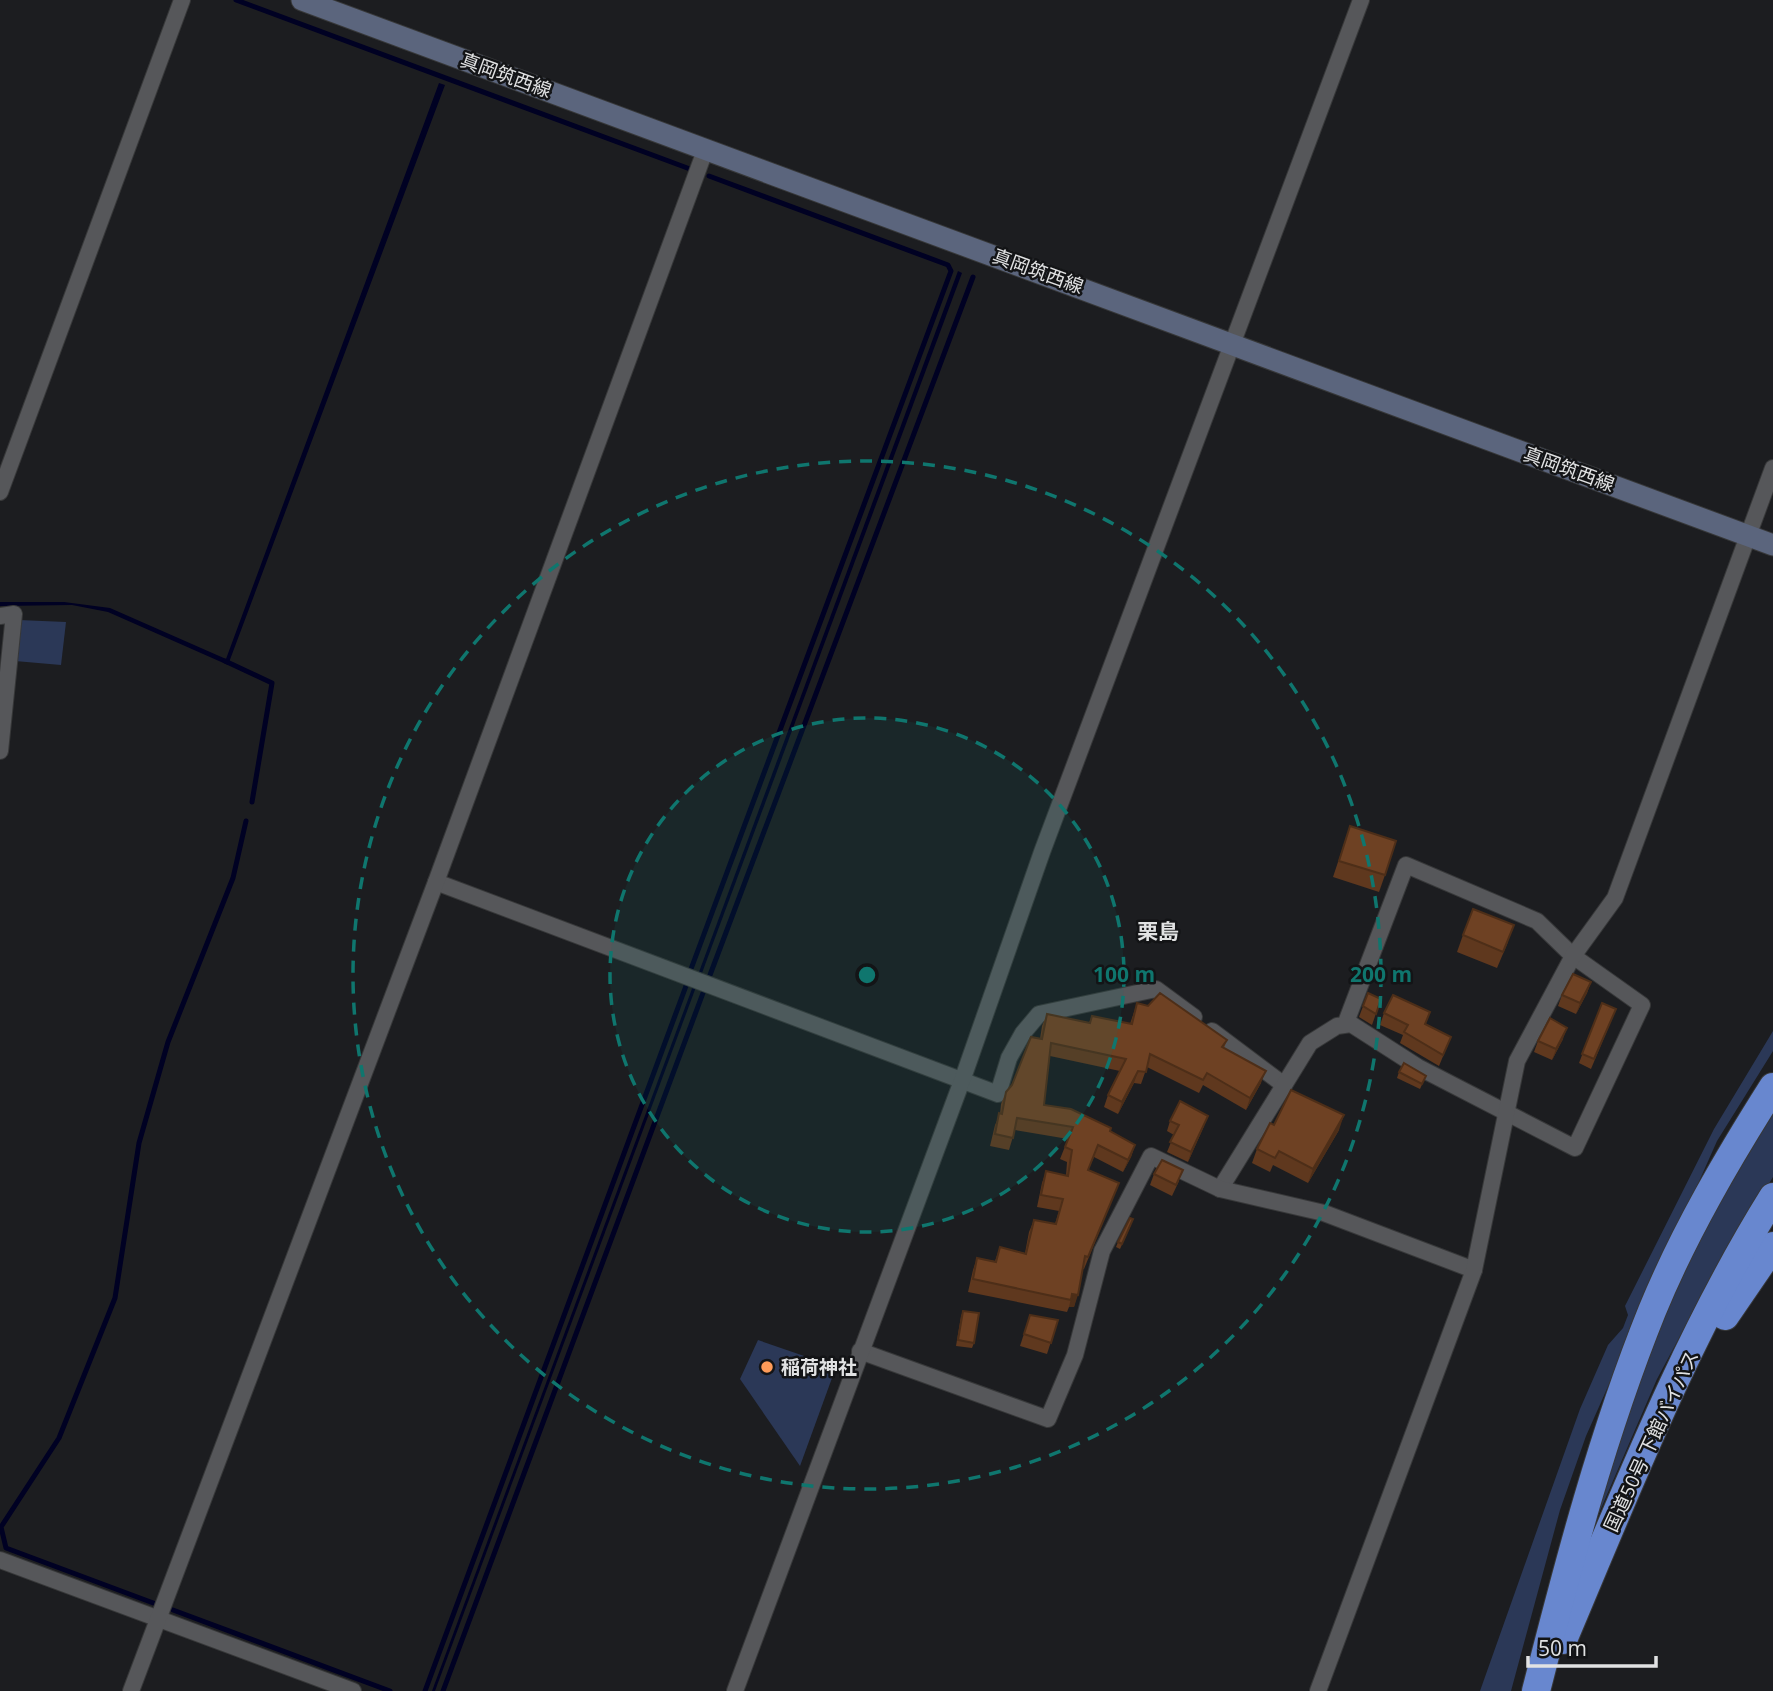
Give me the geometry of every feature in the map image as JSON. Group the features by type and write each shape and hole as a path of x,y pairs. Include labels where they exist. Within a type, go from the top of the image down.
{"highway":[{"path":"1536,1691 1589,1486 1648,1321 1699,1213 1773,1087"},
{"name":"国道50号 下館バイパス","path":"1542,1691 1671,1395 1718,1296 1773,1198"},
{"path":"1671,1395 1773,1246"}],"main road":[{"name":"真岡筑西線","path":"302,0 1773,545"}],"street":[{"path":"0,492 182,0"},
{"path":"734,1691 963,1078 1042,852 1361,0"},
{"path":"131,1691 436,882 706,148"},
{"path":"1318,1691 1474,1270 1517,1061 1573,956 1615,898 1773,468"},
{"path":"0,616 14,614 0,751"},
{"path":"1220,1189 1310,1043 1337,1026 1345,1025 1351,1024 1418,1067 1574,1148 1642,1005 1573,956 1537,921 1406,865 1345,1025"},
{"path":"436,882 963,1078 998,1094 1009,1058 1039,1014 1156,989 1284,1085"},
{"path":"860,1351 1048,1419 1075,1355 1102,1251 1151,1156 1220,1189 1324,1213 1474,1270"},
{"path":"0,1560 353,1691"}],"shaded area":[{"path":"439,83 445,85 228,665 108,612 72,605 0,606 0,602 64,602 110,608 226,659"},
{"path":"958,271 962,273 702,973 699,972"},
{"path":"19,620 66,622 61,665 15,661"},
{"path":"693,986 696,987 435,1691 432,1691"},
{"path":"1773,1031 1773,1051 1717,1141 1586,1436 1560,1510 1511,1691 1480,1691 1580,1409 1608,1345 1623,1328 1628,1315 1625,1306 1714,1129"},
{"path":"1773,1100 1773,1177 1709,1282 1657,1379 1593,1527 1656,1321"},
{"path":"758,1340 836,1367 800,1466 740,1379"}],"building":[{"path":"1350,826 1396,841 1385,875 1339,861"},
{"path":"1473,909 1514,925 1503,952 1463,935"},
{"path":"1573,974 1591,982 1580,1003 1562,995"},
{"path":"1160,993 1227,1040 1222,1047 1266,1071 1250,1098 1207,1073 1203,1080 1150,1054 1146,1072 1138,1071 1122,1102 1108,1095 1126,1059 1051,1043 1044,1105 1071,1109 1111,1128 1110,1131 1135,1145 1128,1160 1098,1145 1088,1170 1119,1183 1088,1257 1085,1256 1078,1295 1072,1294 1071,1300 973,1279 977,1258 996,1262 1000,1247 1026,1254 1034,1220 1056,1224 1063,1199 1041,1195 1046,1171 1068,1176 1072,1150 1065,1147 1073,1127 1017,1118 1013,1138 995,1134 1006,1092 1012,1085 1031,1037 1042,1039 1047,1014 1090,1023 1092,1016 1132,1024 1137,1003 1148,1006"},
{"path":"1368,993 1381,999 1376,1014 1363,1006"},
{"path":"1393,995 1430,1012 1425,1024 1451,1037 1443,1055 1404,1032 1408,1025 1384,1013"},
{"path":"1602,1003 1616,1009 1594,1059 1582,1054"},
{"path":"1550,1018 1567,1028 1556,1049 1538,1041"},
{"path":"1404,1063 1426,1076 1422,1084 1399,1072"},
{"path":"1291,1090 1344,1115 1313,1169 1279,1151 1275,1158 1257,1149 1270,1123 1274,1125"},
{"path":"1180,1101 1208,1116 1191,1152 1170,1142 1179,1125 1170,1121"},
{"path":"1162,1160 1183,1170 1176,1185 1154,1174"},
{"path":"1130,1218 1133,1219 1122,1244 1118,1242"},
{"path":"963,1311 979,1313 974,1343 958,1340"},
{"path":"1030,1315 1058,1320 1051,1343 1024,1334"}],"waterway":[{"path":"236,0 690,169"},
{"path":"691,969 951,271 948,265 709,176"},
{"path":"710,975 973,277"},
{"path":"225,661 272,683 252,802"},
{"path":"156,1604 6,1548 1,1527 59,1438 115,1298 139,1143 168,1042 233,878 246,821"},
{"path":"425,1691 686,986"},
{"path":"443,1691 703,993"},
{"path":"173,1610 390,1691"}],"place":[{"name":"稲荷神社","path":"767,1367"}],"district":[{"name":"栗島","path":"1158,931"}]}
